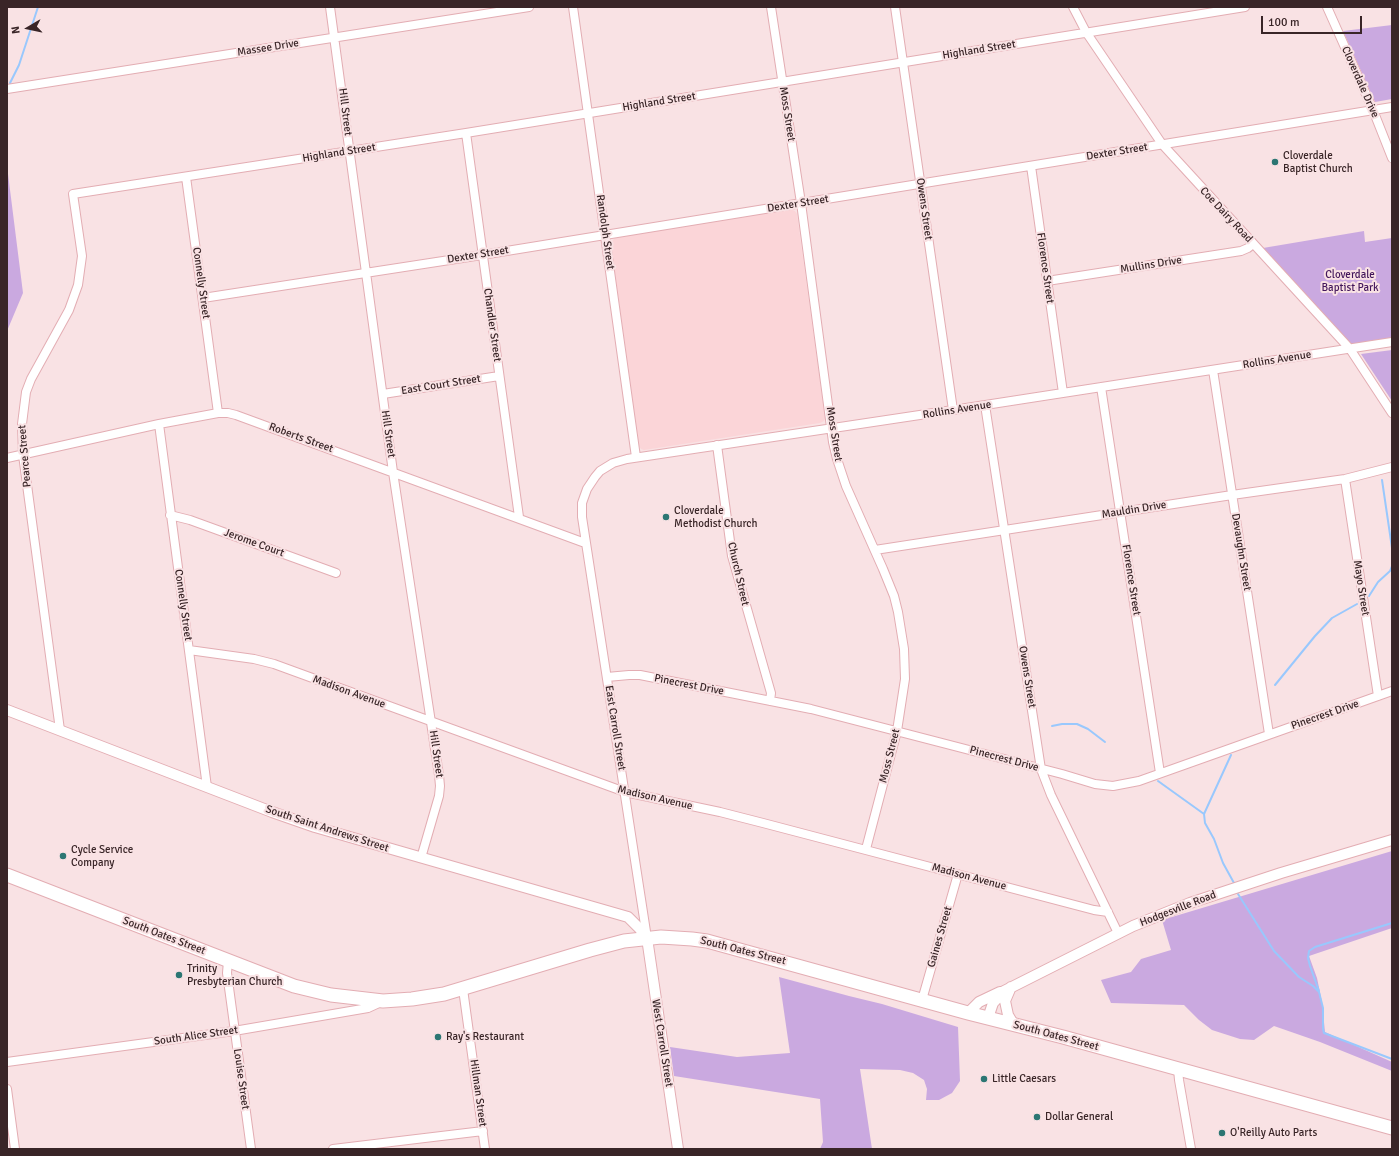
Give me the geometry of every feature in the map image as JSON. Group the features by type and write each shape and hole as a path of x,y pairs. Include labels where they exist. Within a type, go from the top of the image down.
{"main road":[{"name":"South Oates Street","path":"7,875 277,980 315,992 383,1001 428,997 463,989 608,945 647,938 674,937 707,941 1392,1128"}],"street":[{"name":"Hill Street","path":"330,7 393,472 440,786 436,808 422,858"},
{"name":"Massee Drive","path":"7,89 529,7"},
{"name":"Randolph Street","path":"573,7 636,457"},
{"name":"Moss Street","path":"771,7 801,203 833,442 841,472 894,596 900,618 904,649 905,679 897,731 866,849"},
{"name":"Owens Street","path":"896,7 953,410"},
{"name":"Coe Dairy Road","path":"1073,7 1086,32 1162,144 1350,349 1392,412"},
{"name":"Highland Street","path":"73,194 466,133 1245,7"},
{"name":"Cloverdale Drive","path":"1327,7 1373,110 1392,158"},
{"name":"Dexter Street","path":"203,298 482,255 1392,107"},
{"name":"Chandler Street","path":"466,133 518,517"},
{"name":"Florence Street","path":"1031,166 1063,393"},
{"name":"Connelly Street","path":"186,177 218,413"},
{"name":"Pearce Street","path":"60,730 23,455 22,418 26,392 31,379 69,310 78,285 82,256 73,194"},
{"name":"Mullins Drive","path":"1047,281 1241,251 1253,244"},
{"name":"Rollins Avenue","path":"585,543 581,510 584,496 590,483 600,472 613,463 636,457 953,410 1392,342"},
{"name":"Devaughn Street","path":"1213,370 1269,734"},
{"name":"East Court Street","path":"383,394 499,376"},
{"name":"Florence Street","path":"1101,387 1160,773"},
{"name":"Owens Street","path":"985,405 1041,769 1051,795 1118,933"},
{"name":"Roberts Street","path":"7,458 159,424 218,413 236,415 518,517 585,543"},
{"name":"Connelly Street","path":"159,424 206,786"},
{"name":"Church Street","path":"717,445 732,556 771,693 770,701"},
{"name":"Mauldin Drive","path":"875,550 1345,479 1392,467"},
{"name":"Mayo Street","path":"1345,479 1378,696"},
{"name":"Jerome Court","path":"170,515 190,520 336,573"},
{"name":"East Carroll Street","path":"585,543 647,938"},
{"name":"Madison Avenue","path":"189,650 254,659 274,664 625,792 720,812 866,849 1094,910 1108,912"},
{"name":"Pinecrest Drive","path":"607,677 640,675 811,709 1095,784 1113,786 1130,784 1392,691"},
{"name":"South Saint Andrews Street","path":"7,710 272,812 315,827 628,917 647,938"},
{"name":"Hodgesville Road","path":"988,1018 993,1003 1008,989 1118,933 1190,903 1281,873 1392,840"},
{"name":"Gaines Street","path":"922,1000 958,874"},
{"name":"West Carroll Street","path":"647,938 678,1149"},
{"name":"Louise Street","path":"228,961 227,973 234,1031 251,1149"},
{"name":"Hillman Street","path":"463,989 485,1149"},
{"path":"968,1013 979,1002 1008,989"},
{"path":"1008,989 1005,1001 1008,1015 1014,1025"},
{"name":"South Alice Street","path":"7,1062 234,1031 368,1008 383,1001"},
{"path":"1178,1069 1191,1149"},
{"path":"7,1089 15,1149"},
{"path":"333,1149 483,1131"}],"shaded area":[{"path":"790,209 795,211 797,214 825,418 824,421 820,423 644,450 641,449 639,446 611,244 612,241 615,238"}],"green space":[{"path":"1392,25 1392,99 1375,102 1343,31"},
{"path":"7,166 23,293 7,331"},
{"name":"Cloverdale Baptist Park","path":"1364,231 1365,242 1392,238 1392,338 1354,344 1350,343 1263,248"},
{"path":"1392,350 1392,401 1361,354"},
{"path":"1392,851 1392,928 1309,956 1317,978 1322,1002 1325,1032 1392,1062 1392,1071 1320,1042 1274,1026 1254,1040 1240,1039 1212,1030 1184,1005 1111,1003 1101,980 1131,972 1141,959 1171,950 1162,920"},
{"path":"779,977 882,1004 958,1027 960,1081 952,1093 939,1100 926,1100 927,1089 924,1080 913,1073 900,1070 860,1069 872,1149 820,1149 823,1142 820,1099 674,1076 670,1047 737,1057 790,1053"}],"waterway":[{"path":"10,83 19,65 38,7"},
{"path":"1382,480 1392,548"},
{"path":"1369,596 1378,582 1390,571 1392,566"},
{"path":"1275,685 1315,636 1332,618 1357,604"},
{"path":"1052,726 1077,724 1088,729 1105,742"},
{"path":"1231,755 1204,814 1205,823 1214,839 1223,863 1234,883"},
{"path":"1158,781 1204,814"},
{"path":"1238,894 1274,951 1299,977 1319,992 1323,1008 1324,1033 1392,1059"},
{"path":"1319,991 1310,966 1308,958 1309,951 1315,947 1392,923"}],"place":[{"name":"Cloverdale Baptist Church","path":"1275,162"},
{"name":"Cloverdale Methodist Church","path":"666,517"},
{"name":"Cycle Service Company","path":"63,856"},
{"name":"Trinity Presbyterian Church","path":"179,975"},
{"name":"Ray's Restaurant","path":"438,1037"},
{"name":"Little Caesars","path":"984,1079"},
{"name":"Dollar General","path":"1037,1117"},
{"name":"O'Reilly Auto Parts","path":"1222,1133"}]}
